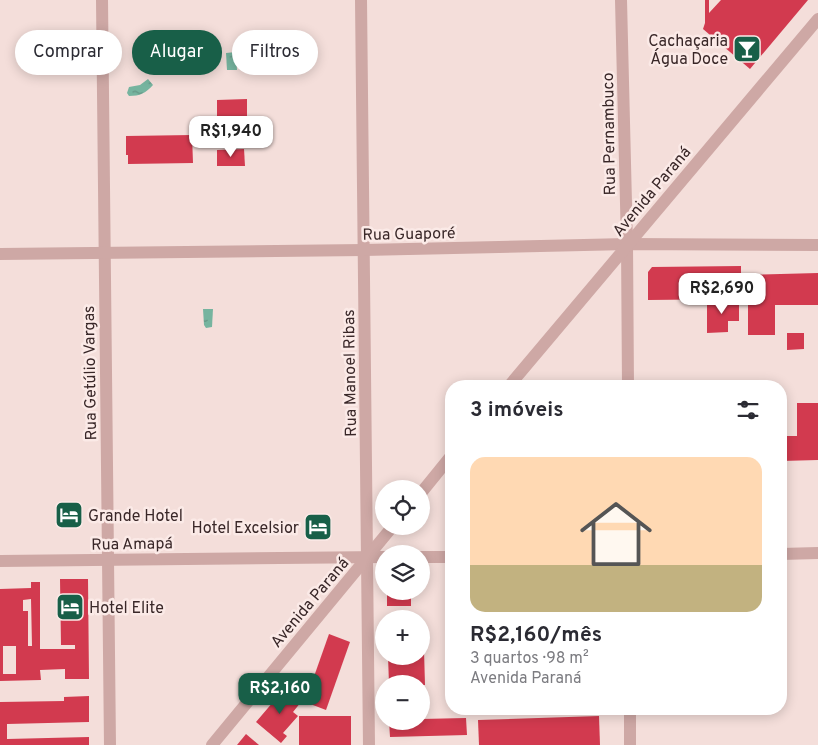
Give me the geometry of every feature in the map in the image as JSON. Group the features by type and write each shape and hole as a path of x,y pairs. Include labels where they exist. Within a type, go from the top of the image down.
{"street":[{"name":"Rua Getúlio Vargas","path":"102,0 110,745"},
{"name":"Rua Manoel Ribas","path":"362,0 369,745"},
{"name":"Rua Pernambuco","path":"622,0 628,380"},
{"name":"Avenida Paraná","path":"515,380 818,18"},
{"name":"Rua Guaporé","path":"0,254 364,250 627,244 818,246"},
{"path":"430,481 445,463"},
{"name":"Avenida Paraná","path":"212,745 386,535"},
{"path":"787,554 818,553"},
{"name":"Rua Amapá","path":"0,561 375,557"},
{"path":"430,557 445,557"},
{"path":"630,715 630,745"}],"water":[{"path":"232,52 232,70 227,70 226,53"},
{"path":"148,79 153,85 148,90 140,95 129,96 127,93 129,87 140,85"},
{"path":"203,309 213,309 212,327 206,328 204,325"}],"building":[{"name":"Cachaçaria Água Doce","path":"705,0 709,0 709,13 721,0 808,0 750,69 703,29 705,23"},
{"path":"247,99 247,144 217,144 217,100"},
{"path":"192,135 193,163 128,164 126,136"},
{"path":"244,149 245,166 217,166 217,150"},
{"path":"741,266 741,299 648,300 648,272 652,267"},
{"path":"818,273 818,305 775,305 775,335 748,335 748,275"},
{"path":"707,300 739,300 739,321 728,321 728,332 707,333"},
{"path":"787,333 804,333 804,349 787,350"},
{"path":"797,403 818,403 818,460 787,461 787,436 797,436"},
{"path":"60,579 88,579 89,679 65,679 65,669 40,670 41,680 0,681 0,589 31,588 31,582 40,582 40,649 75,649 75,645 61,645","holes":["31,599 32,646 28,646 28,611 23,611 23,600","3,646 16,646 16,674 3,674"]},
{"path":"387,600 411,600 411,606 387,606"},
{"path":"329,634 350,642 326,710 305,702"},
{"path":"388,665 424,665 425,675 389,675"},
{"path":"285,688 301,702 293,712 298,716 283,733 287,736 281,743 256,722"},
{"path":"89,696 89,722 7,724 7,739 89,737 89,745 0,745 0,702 64,701 64,697"},
{"path":"299,716 351,716 351,745 299,745"},
{"path":"599,716 600,745 479,745 478,720"},
{"path":"466,718 467,735 390,737 390,730 430,730 430,719"},
{"path":"246,734 259,745 237,745"}],"place":[{"name":"Cachaçaria Água Doce","path":"747,49"},
{"name":"Grande Hotel","path":"69,515"},
{"name":"Hotel Excelsior","path":"318,527"},
{"name":"Hotel Elite","path":"70,607"}]}
